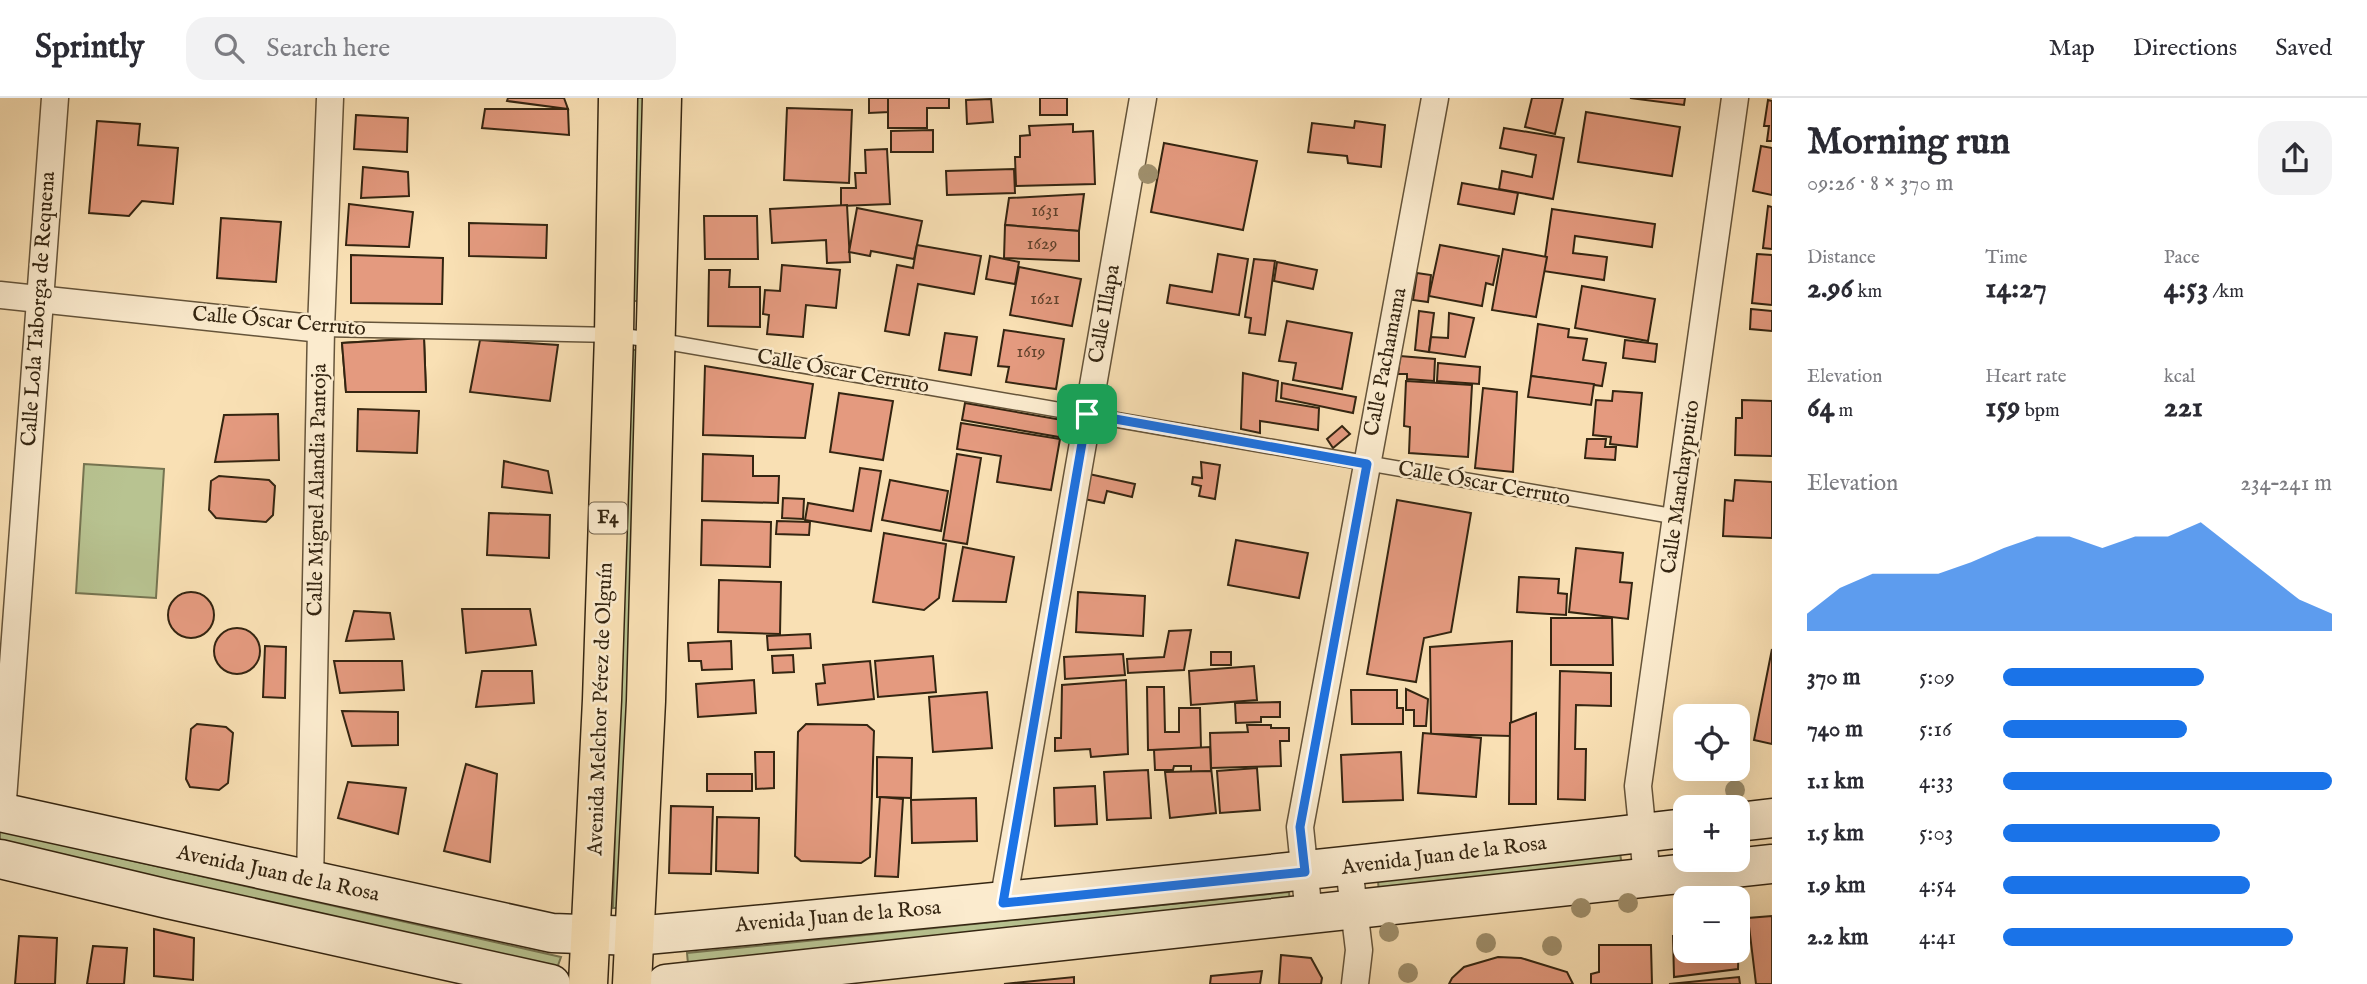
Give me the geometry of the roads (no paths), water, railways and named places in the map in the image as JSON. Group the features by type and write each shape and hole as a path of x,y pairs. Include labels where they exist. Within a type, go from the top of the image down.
{"highway":[{"name":"Avenida Melchor Pérez de Olguín","path":"588,984 614,335 618,98"},
{"name":"Avenida Melchor Pérez de Olguín","path":"632,984 646,701 662,98"}],"main road":[{"name":"Avenida Juan de la Rosa","path":"1,812 552,933 592,936 635,936 1003,903 1305,872 1673,829"},
{"path":"1750,821 1772,818"},
{"path":"0,859 168,900 551,984"},
{"name":"Avenida Juan de la Rosa","path":"666,984 1772,863"}],"street":[{"name":"Calle Lola Taborga de Requena","path":"1,812 55,98"},
{"name":"Calle Miguel Alandia Pantoja","path":"310,882 321,329 330,98"},
{"name":"Calle Illapa","path":"1003,903 1143,98"},
{"name":"Calle Pachamama","path":"1309,915 1300,827 1435,98"},
{"name":"Calle Manchaypuito","path":"1647,877 1638,786 1735,98"},
{"name":"Calle Óscar Cerruto","path":"0,295 321,329"},
{"path":"1349,867 1359,950 1354,984"}],"lane":[{"name":"Calle Óscar Cerruto","path":"321,329 614,335 655,340 1678,517"}]}
